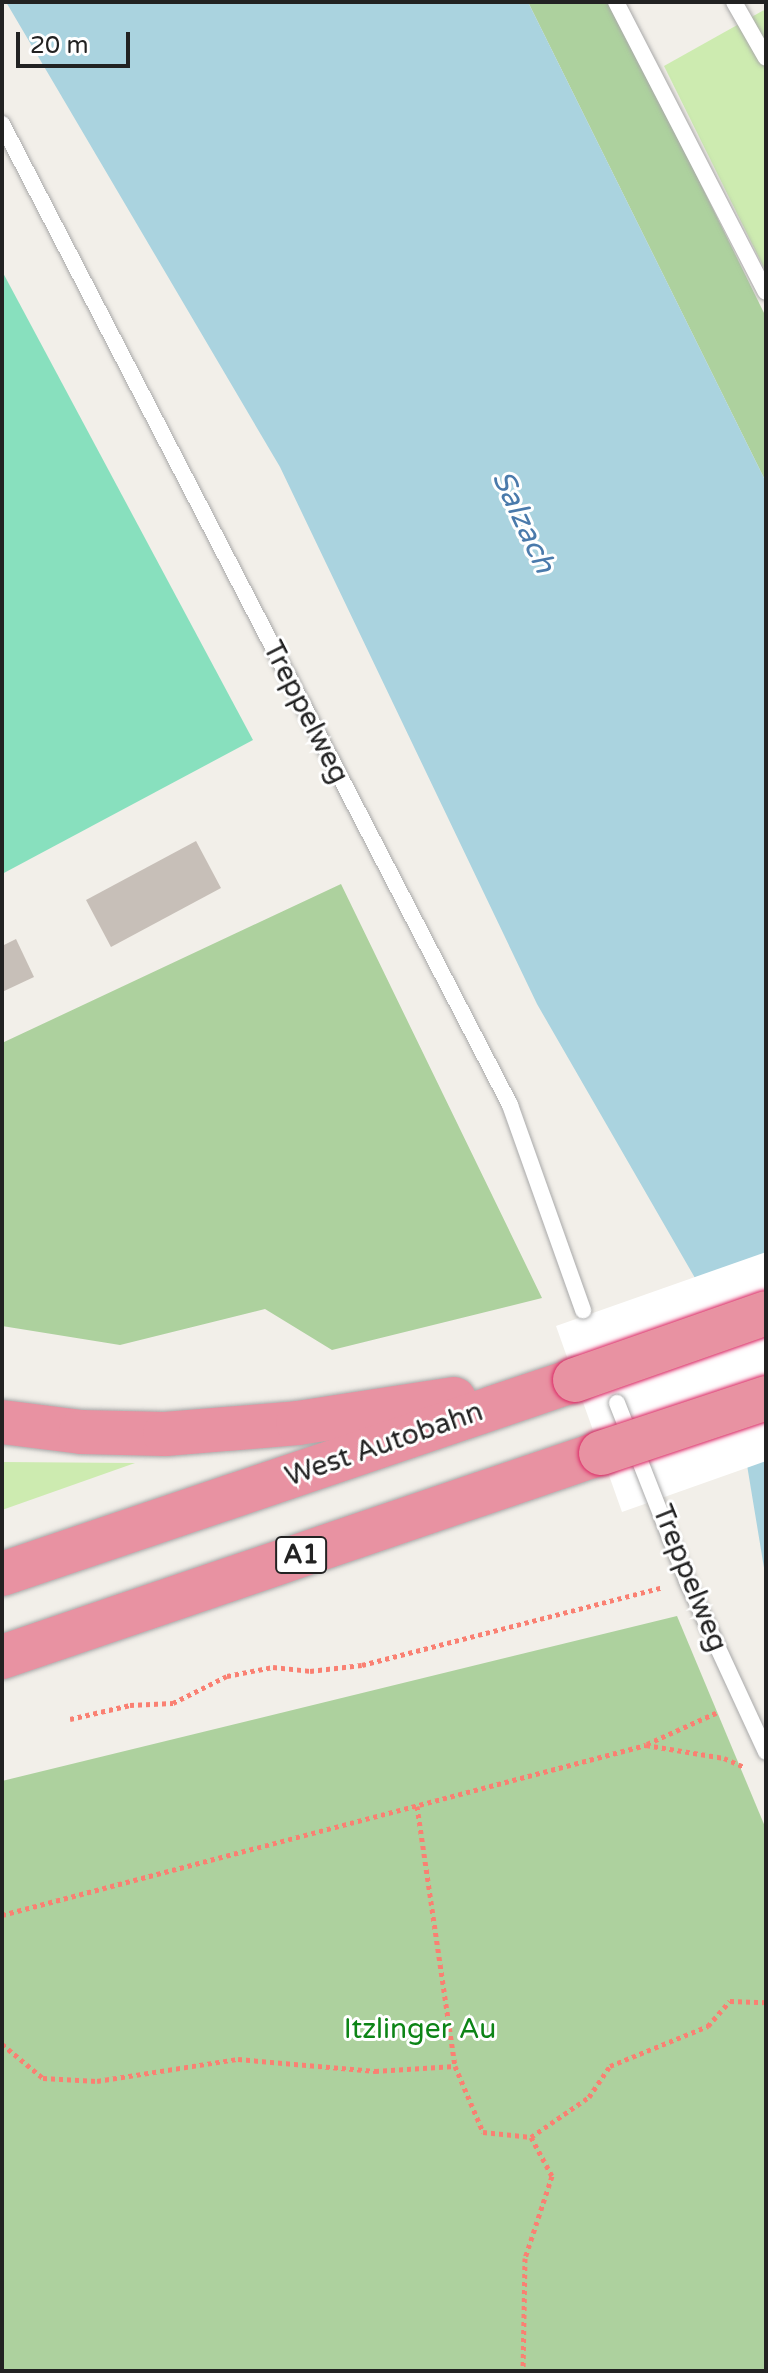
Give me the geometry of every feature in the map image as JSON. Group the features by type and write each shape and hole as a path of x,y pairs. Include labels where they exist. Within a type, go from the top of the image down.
{"highway":[{"name":"West Autobahn","path":"2,1574 766,1313"},
{"path":"2,1422 81,1432 165,1434 298,1423 575,1380"},
{"name":"A1","path":"2,1657 766,1398"}],"lane":[{"path":"616,2 766,292"},
{"path":"734,2 766,58"},
{"name":"Treppelweg","path":"2,124 510,1105 583,1310"},
{"name":"Treppelweg","path":"617,1403 687,1581 766,1752"}],"path":[{"path":"70,1719 130,1705 173,1703 227,1676 273,1667 310,1671 362,1665 526,1618 687,1581"},
{"path":"2,1915 646,1745 718,1713 736,1686"},
{"path":"646,1745 724,1758 752,1771"},
{"path":"417,1806 455,2066 483,2132 531,2137 589,2097 610,2066 708,2026 730,2001 766,2002"},
{"path":"2,2044 43,2078 97,2081 238,2059 375,2071 455,2066"},
{"path":"523,2371 525,2258 552,2176 531,2137"}],"green space":[{"path":"528,2 607,2 661,103 766,317 766,482"},
{"path":"766,9 766,272 664,66"},
{"path":"2,271 253,740 2,874"},
{"path":"341,884 542,1298 332,1350 265,1309 120,1345 2,1326 2,1043"},
{"path":"2,1462 135,1463 2,1510"},
{"name":"Itzlinger Au","path":"677,1616 766,1829 766,2371 2,2371 2,1781"}],"water":[{"name":"Salzach","path":"6,2 528,2 766,482 766,1580 747,1465 695,1278 537,1004 280,467"}],"pier":[{"path":"766,1252 766,1461 622,1512 556,1326"}],"building":[{"path":"196,841 221,888 111,947 86,900"},
{"path":"16,939 34,977 2,992 2,946"}]}
